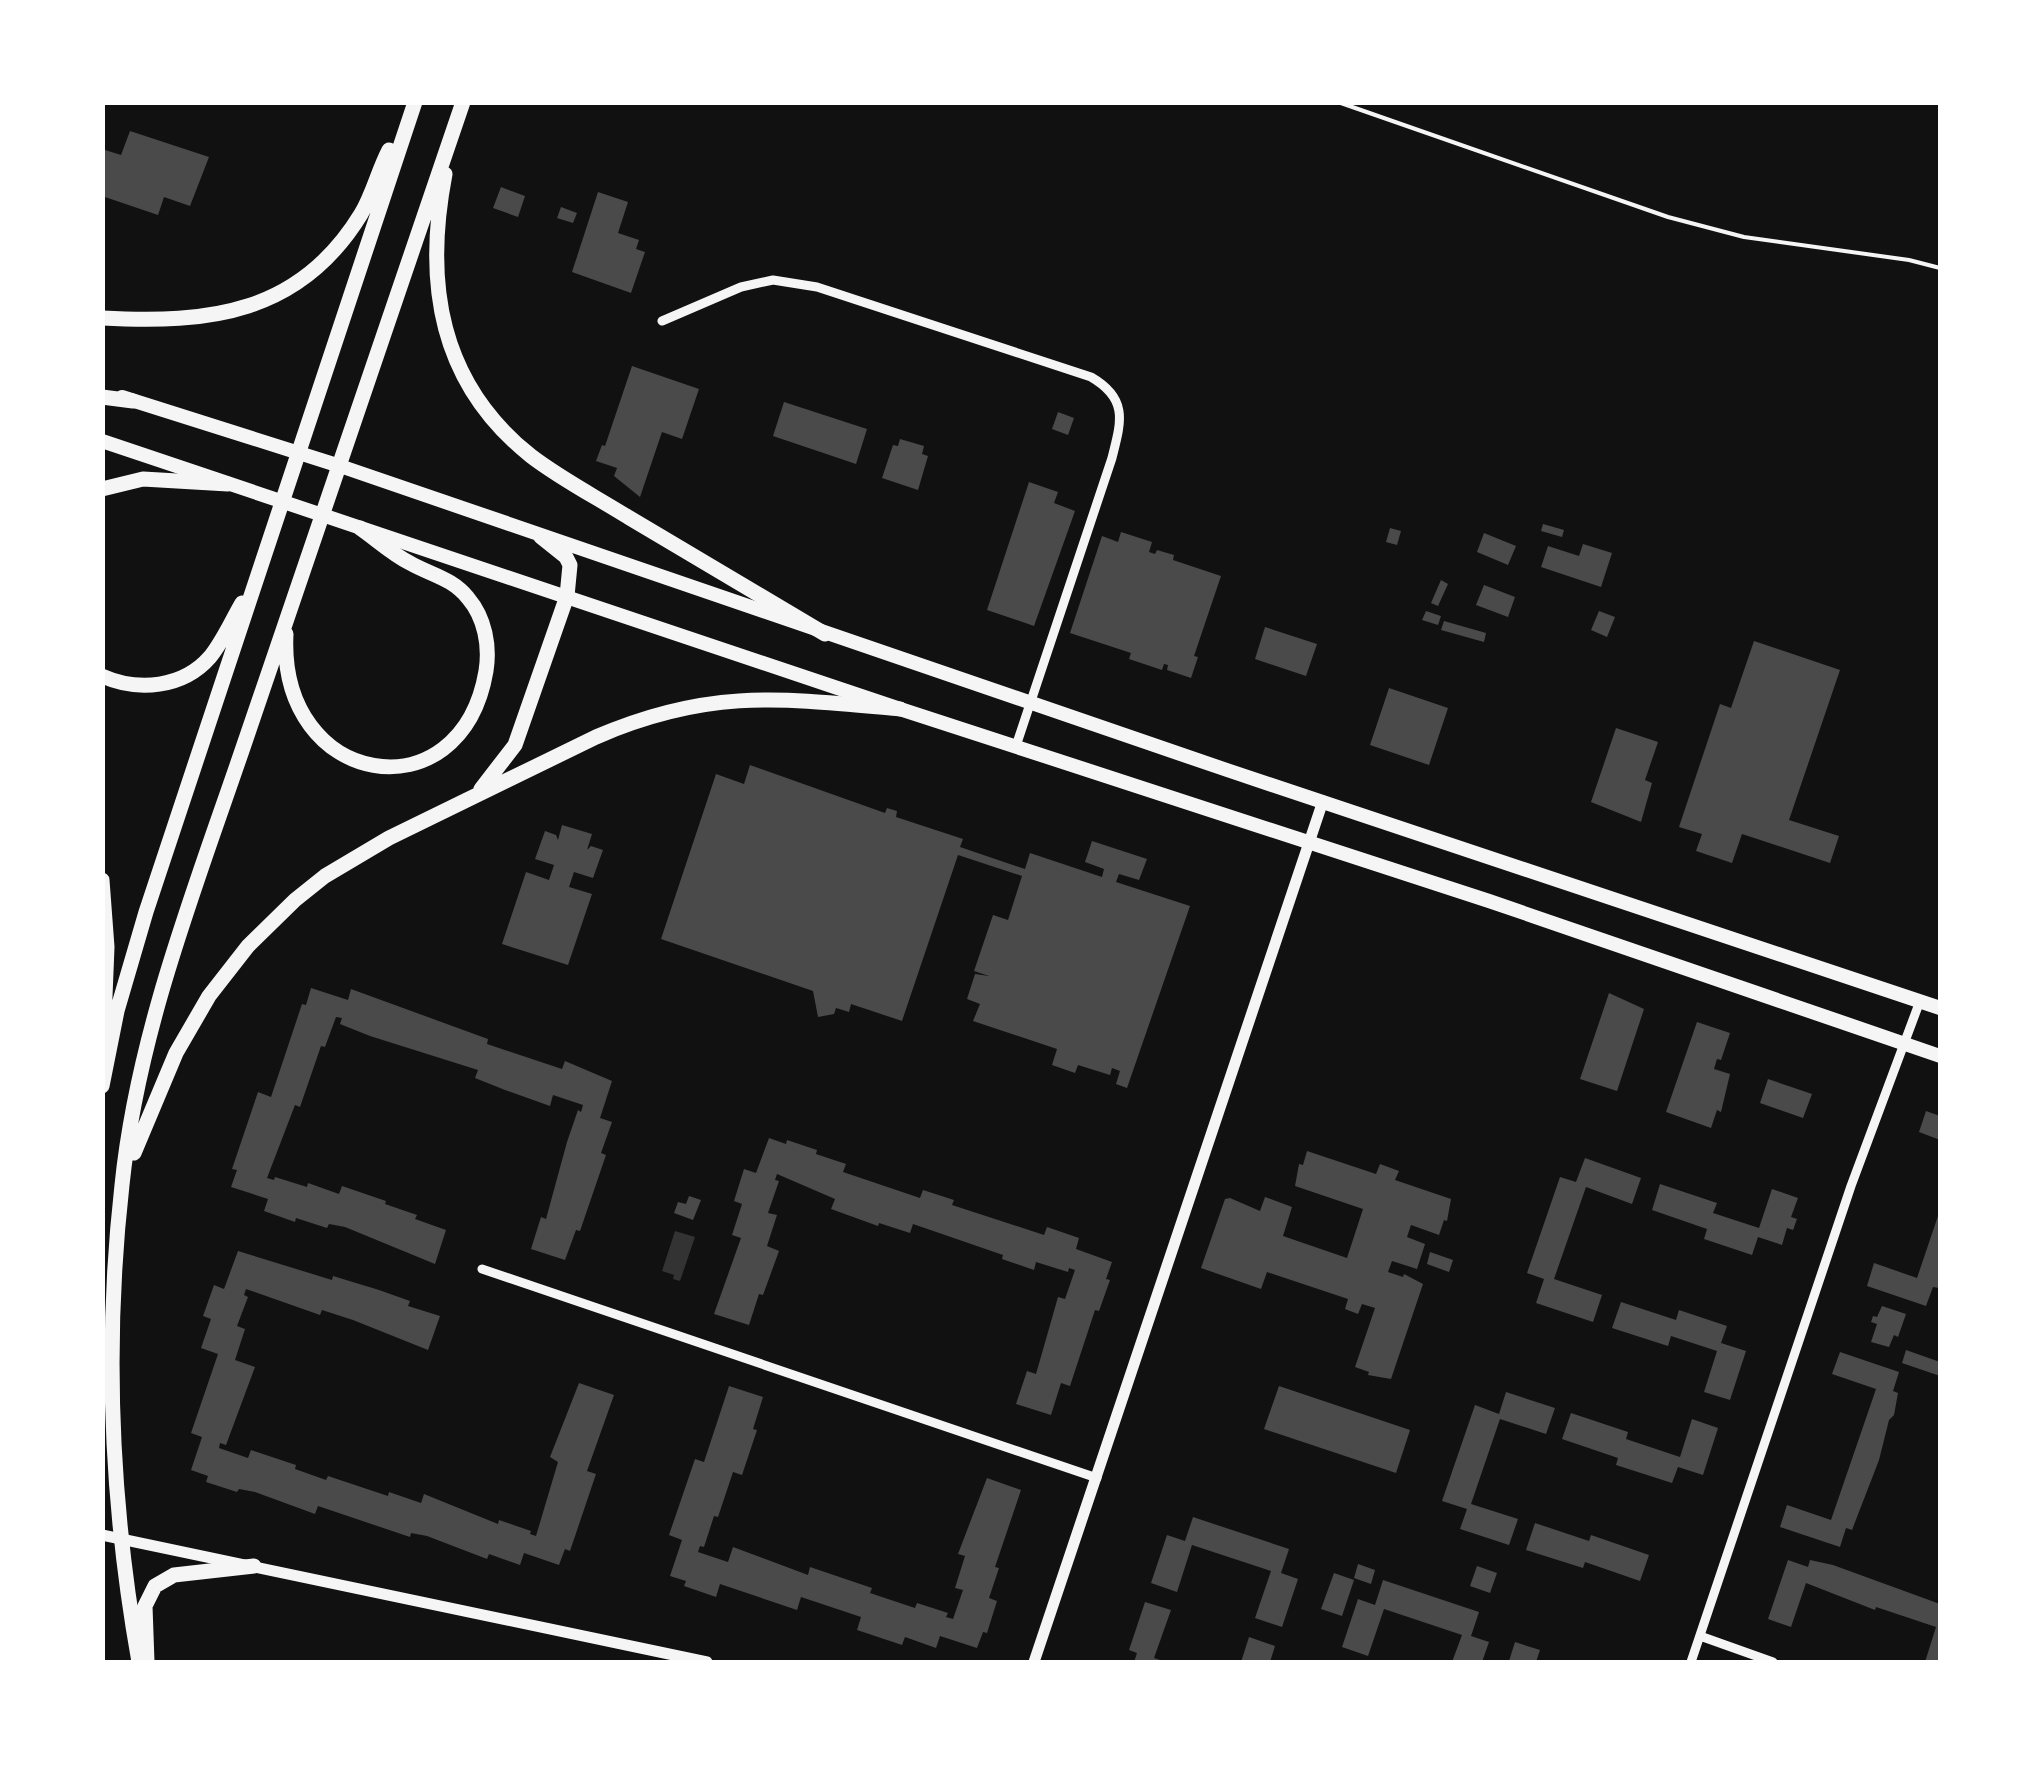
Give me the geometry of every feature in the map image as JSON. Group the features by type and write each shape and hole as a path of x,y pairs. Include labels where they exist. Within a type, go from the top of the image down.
{"highway":[{"path":"102,318 199,318 245,307 284,289 323,261 364,210 415,102"},
{"path":"139,1662 120,1539 112,1397 122,1185 156,1008 463,102"},
{"path":"102,1085 136,944 321,384 388,162"},
{"path":"440,178 436,239 438,303 459,366 484,409 552,471 824,634"},
{"path":"102,394 133,400"},
{"path":"102,490 143,479 228,484"},
{"path":"287,616 285,646 292,691 304,720 333,750 360,764 394,767 434,754 463,726 483,685 487,662 483,626 475,608 447,579 411,564 360,528"},
{"path":"475,796 515,745 567,596 570,564 542,537"},
{"path":"102,676 155,686 190,672 215,650 258,573"},
{"path":"122,1185 158,1091 190,1027 248,946 325,876 389,838 596,737 675,708 753,698 900,708"},
{"path":"102,880 107,947 102,1085"},
{"path":"147,1662 146,1606 155,1586 174,1575 254,1566"}],"main road":[{"path":"133,400 340,466 824,634 1940,1008"},
{"path":"102,441 1310,842 1940,1056"}],"street":[{"path":"662,321 741,287 773,280 818,287 1104,384 1113,395 1121,422 1016,746"},
{"path":"1034,1662 1323,801"},
{"path":"1690,1662 1920,1001"},
{"path":"482,1269 1097,1478"},
{"path":"102,1536 707,1662"},
{"path":"1700,1636 1774,1662"}],"path":[{"path":"1338,102 1668,218 1744,237 1909,260 1940,268"}],"shaded area":[{"path":"675,1231 695,1237 680,1281 662,1271"}],"building":[{"path":"130,131 209,157 190,206 164,197 158,215 102,196 102,149 121,155"},
{"path":"501,187 525,196 518,217 493,208"},
{"path":"598,192 628,202 618,233 639,240 636,249 645,252 631,293 572,272"},
{"path":"561,207 577,213 573,223 557,218"},
{"path":"632,366 699,389 682,439 662,432 640,497 614,476 617,468 596,461 602,445 605,446"},
{"path":"784,402 867,429 856,464 773,436"},
{"path":"1058,412 1074,418 1068,435 1052,429"},
{"path":"900,439 924,446 922,454 928,456 918,490 882,478 893,445 898,446"},
{"path":"1029,482 1058,492 1054,503 1075,511 1034,626 987,610"},
{"path":"1543,524 1564,530 1562,537 1541,531"},
{"path":"1390,528 1401,531 1397,545 1386,542"},
{"path":"1121,532 1152,542 1149,552 1174,555 1173,560 1221,576 1194,656 1198,657 1191,678 1167,670 1168,665 1164,664 1162,670 1129,659 1131,653 1070,633 1102,536 1118,542"},
{"path":"1484,533 1516,546 1508,565 1477,552"},
{"path":"1583,544 1612,553 1601,587 1541,567 1548,546 1579,556"},
{"path":"1441,580 1448,584 1438,606 1431,603"},
{"path":"1484,585 1515,597 1508,617 1476,605"},
{"path":"1426,611 1441,616 1438,625 1422,620"},
{"path":"1599,611 1615,617 1607,637 1591,630"},
{"path":"1444,621 1486,633 1484,642 1441,630"},
{"path":"1265,627 1317,644 1306,676 1255,659"},
{"path":"1754,641 1840,670 1789,820 1839,836 1830,863 1742,834 1732,863 1696,851 1702,834 1679,827 1720,704 1731,708"},
{"path":"1389,688 1448,708 1429,765 1370,745"},
{"path":"1616,728 1658,742 1645,780 1652,783 1641,822 1591,802"},
{"path":"750,765 885,813 887,808 897,811 896,817 963,839 960,847 1025,869 1030,853 1102,877 1104,869 1085,862 1092,841 1147,859 1139,880 1119,874 1116,882 1190,906 1127,1088 1116,1084 1120,1071 1112,1068 1110,1075 1078,1065 1075,1073 1052,1065 1057,1049 973,1021 980,1004 967,999 975,974 989,976 974,971 993,915 1008,920 1022,876 958,855 902,1021 851,1004 849,1012 836,1008 834,1014 818,1017 813,991 661,939 716,774 744,784"},
{"path":"562,825 592,834 587,850 591,846 603,850 593,878 574,872 569,887 592,894 568,965 502,944 526,872 549,880 554,865 535,859 545,831 558,840"},
{"path":"311,988 348,1000 351,989 488,1039 487,1044 562,1069 565,1061 612,1081 600,1118 612,1122 601,1153 606,1155 580,1231 576,1230 565,1260 531,1249 541,1217 546,1219 567,1142 583,1105 553,1095 550,1106 505,1090 475,1078 478,1070 370,1036 340,1024 342,1018 336,1017 325,1047 321,1046 300,1107 295,1105 267,1178 307,1187 308,1183 339,1194 342,1186 417,1215 415,1219 446,1230 435,1264 345,1227 329,1224 327,1228 296,1218 295,1222 264,1211 268,1199 231,1187 237,1170 232,1169 258,1092 271,1097"},
{"path":"1609,993 1644,1009 1617,1091 1580,1079"},
{"path":"1697,1022 1730,1033 1714,1069 1730,1074 1721,1112 1717,1110 1711,1128 1666,1112"},
{"path":"1768,1079 1812,1094 1803,1118 1760,1103"},
{"path":"1926,1111 1940,1116 1940,1140 1919,1132"},
{"path":"769,1138 817,1150 816,1154 846,1164 843,1172 920,1198 923,1190 954,1200 952,1205 1044,1235 1047,1227 1079,1238 1076,1249 1112,1262 1106,1279 1110,1280 1099,1311 1095,1310 1070,1386 1061,1383 1051,1415 1016,1404 1027,1371 1036,1374 1058,1297 1065,1299 1075,1270 1069,1268 1068,1272 1036,1262 1034,1270 1002,1259 1003,1255 913,1224 910,1233 879,1223 878,1226 831,1209 835,1199 777,1174 775,1180 779,1181 768,1213 777,1215 767,1246 779,1251 763,1295 759,1294 749,1325 714,1314 741,1238 732,1235 742,1204 734,1201 744,1169 756,1173"},
{"path":"1307,1151 1376,1174 1380,1164 1399,1171 1395,1180 1451,1199 1447,1221 1444,1220 1439,1235 1411,1225 1407,1237 1425,1244 1417,1269 1392,1261 1388,1272 1403,1277 1404,1274 1423,1284 1391,1379 1368,1375 1369,1372 1355,1367 1375,1308 1362,1304 1358,1314 1345,1309 1348,1299 1267,1272 1261,1289 1201,1268 1225,1199 1230,1198 1260,1211 1265,1197 1292,1207 1283,1236 1347,1258 1363,1209 1295,1186 1299,1164 1303,1165"},
{"path":"1585,1158 1641,1178 1632,1204 1586,1187 1554,1279 1602,1295 1593,1322 1536,1303 1544,1279 1527,1273 1560,1177 1576,1182"},
{"path":"1660,1184 1717,1203 1713,1213 1759,1228 1772,1189 1798,1198 1791,1217 1797,1219 1793,1230 1787,1228 1782,1245 1758,1237 1752,1255 1704,1239 1707,1229 1652,1210"},
{"path":"689,1196 701,1200 693,1220 674,1213 678,1202 686,1204"},
{"path":"1940,1210 1940,1284 1939,1288 1933,1287 1926,1306 1867,1286 1874,1263 1917,1278"},
{"path":"238,1251 379,1290 410,1301 408,1306 440,1316 428,1350 353,1320 322,1310 320,1315 246,1289 244,1295 248,1297 237,1326 245,1329 235,1360 255,1367 226,1445 220,1443 219,1448 248,1458 251,1450 326,1480 328,1476 388,1496 389,1492 421,1503 424,1494 536,1536 558,1462 550,1457 579,1383 614,1395 587,1471 596,1474 570,1551 565,1549 559,1565 524,1553 520,1565 489,1554 487,1559 427,1536 411,1533 410,1537 318,1506 315,1514 255,1492 237,1492 206,1482 208,1476 191,1470 202,1437 191,1433 218,1354 201,1348 211,1319 203,1316 214,1285 224,1289"},
{"path":"1430,1252 1453,1260 1449,1272 1427,1264"},
{"path":"1621,1302 1676,1320 1679,1310 1727,1326 1721,1343 1746,1351 1730,1400 1704,1392 1717,1351 1671,1336 1668,1346 1612,1328"},
{"path":"1882,1306 1906,1314 1898,1337 1894,1335 1889,1347 1871,1342 1877,1324 1871,1322"},
{"path":"1906,1350 1940,1362 1940,1376 1902,1363"},
{"path":"1840,1352 1899,1372 1893,1391 1898,1393 1894,1415 1889,1420 1879,1460 1852,1530 1846,1528 1840,1547 1780,1527 1787,1505 1831,1520 1876,1389 1832,1374"},
{"path":"729,1386 763,1397 753,1429 757,1430 742,1475 733,1472 718,1517 714,1516 704,1547 700,1546 698,1552 728,1562 733,1547 808,1575 810,1567 915,1608 917,1603 948,1613 946,1617 953,1619 963,1590 955,1588 965,1556 958,1554 987,1478 1021,1490 995,1567 999,1568 989,1598 997,1601 987,1633 983,1632 977,1648 940,1636 936,1648 905,1637 902,1645 857,1630 861,1617 801,1597 797,1610 720,1584 716,1597 684,1586 686,1581 670,1576 682,1540 669,1535 695,1459 704,1462"},
{"path":"1279,1386 1410,1430 1396,1473 1264,1429"},
{"path":"1506,1392 1555,1408 1546,1434 1500,1419 1471,1504 1518,1519 1509,1545 1460,1529 1467,1509 1442,1501 1475,1405 1499,1414"},
{"path":"1571,1413 1628,1432 1626,1439 1680,1457 1692,1419 1718,1428 1703,1475 1678,1467 1672,1483 1616,1465 1618,1458 1562,1439"},
{"path":"1193,1517 1289,1549 1281,1573 1298,1579 1282,1627 1255,1618 1271,1571 1192,1545 1177,1592 1151,1583 1167,1535 1185,1541"},
{"path":"1535,1523 1589,1541 1591,1535 1649,1555 1640,1581 1585,1562 1583,1568 1526,1550"},
{"path":"1788,1560 1808,1567 1810,1560 1833,1565 1940,1604 1940,1662 1925,1662 1936,1627 1876,1607 1875,1610 1806,1583 1791,1627 1768,1619"},
{"path":"1358,1564 1375,1570 1371,1584 1354,1578"},
{"path":"1477,1566 1497,1573 1490,1593 1470,1586"},
{"path":"1334,1573 1354,1580 1342,1616 1321,1609"},
{"path":"1383,1580 1479,1612 1471,1636 1489,1642 1482,1662 1452,1662 1462,1635 1384,1609 1368,1656 1342,1647 1358,1599 1375,1605"},
{"path":"1145,1602 1171,1610 1154,1658 1166,1662 1134,1662 1137,1653 1129,1650"},
{"path":"1249,1637 1275,1646 1270,1662 1241,1662"},
{"path":"1515,1642 1540,1650 1536,1662 1509,1661"}]}
